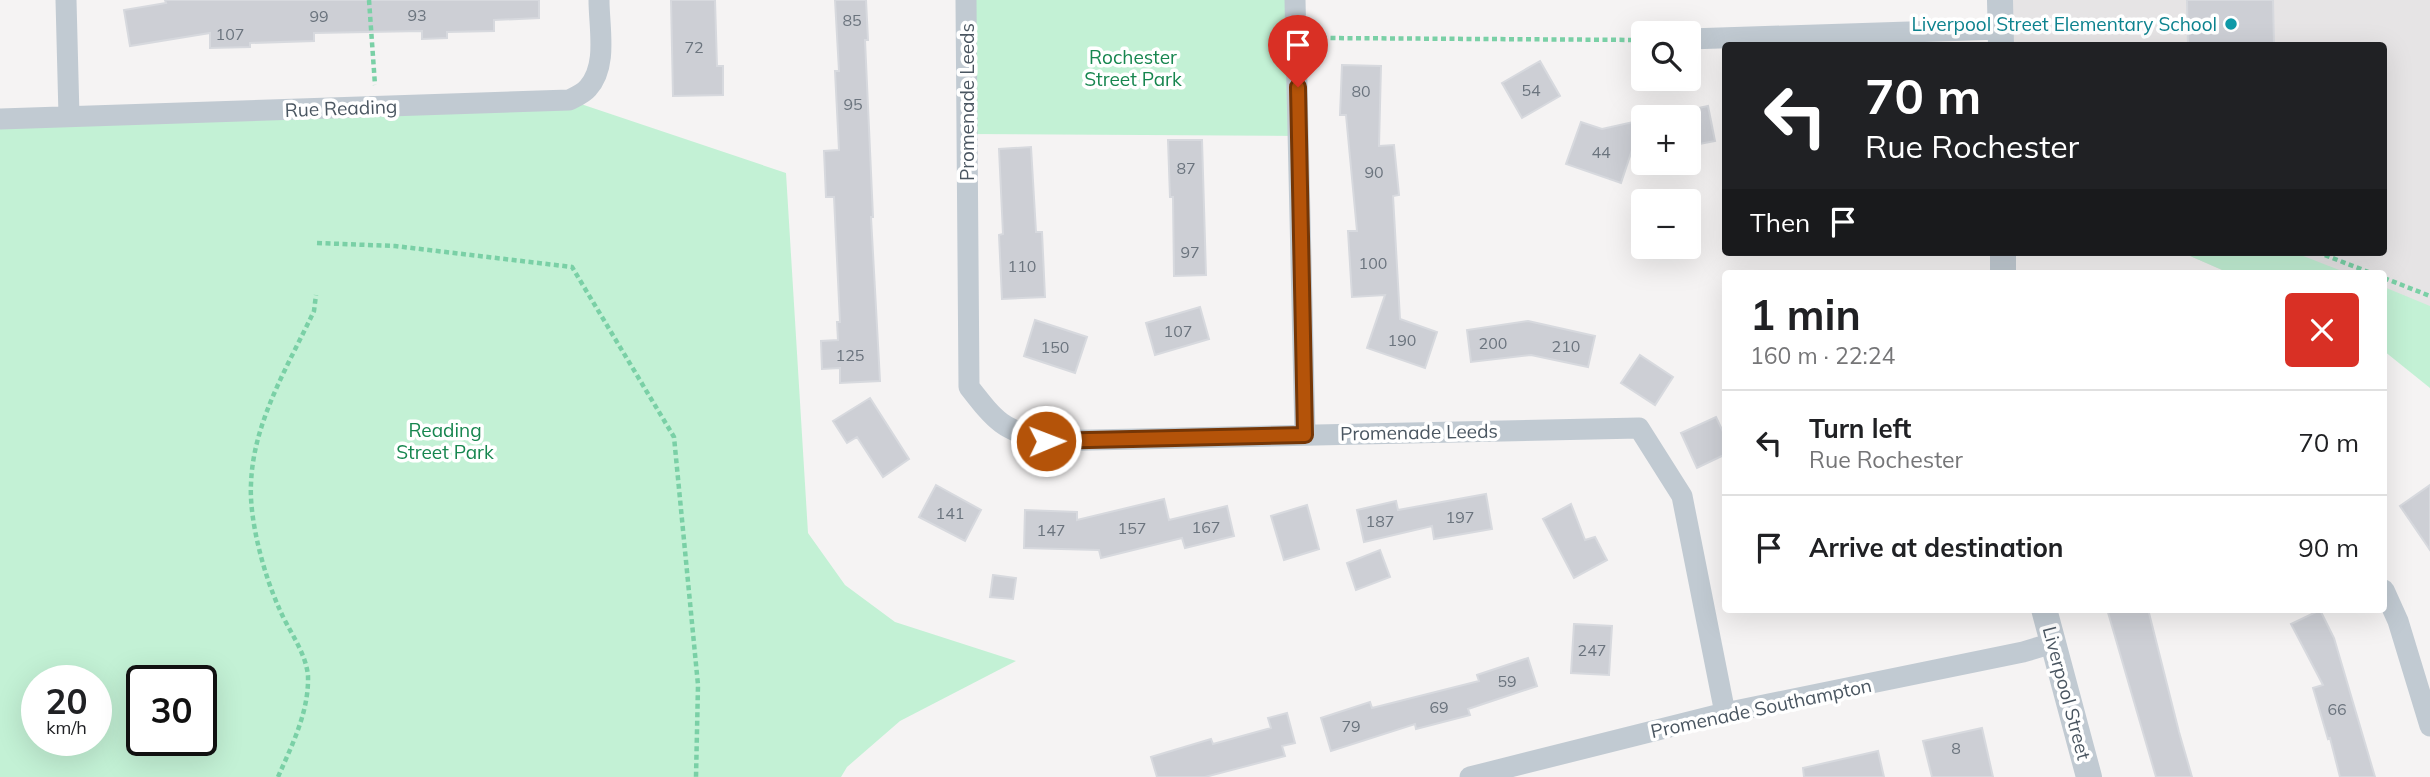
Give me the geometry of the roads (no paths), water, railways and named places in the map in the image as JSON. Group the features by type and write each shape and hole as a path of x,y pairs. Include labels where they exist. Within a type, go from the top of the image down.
{"street":[{"path":"66,0 69,116"},
{"name":"Rue Reading","path":"0,119 569,100 587,90 598,72 598,0"},
{"name":"Promenade Leeds","path":"966,0 969,387 993,418 1014,432 1046,441 1639,428 1682,496 1725,713"},
{"path":"1295,0 1305,435"},
{"path":"1701,39 2001,37 2000,0"},
{"path":"2387,597 2426,694 2430,726"},
{"name":"Liverpool Street","path":"2045,613 2089,777"},
{"name":"Promenade Southampton","path":"1471,777 1725,713 2023,652 2053,643"}],"place":[{"name":"Liverpool Street Elementary School","path":"2231,24"}],"park label":[{"name":"Rochester Street Park","path":"1133,68"},
{"name":"Reading Street Park","path":"445,441"}]}
